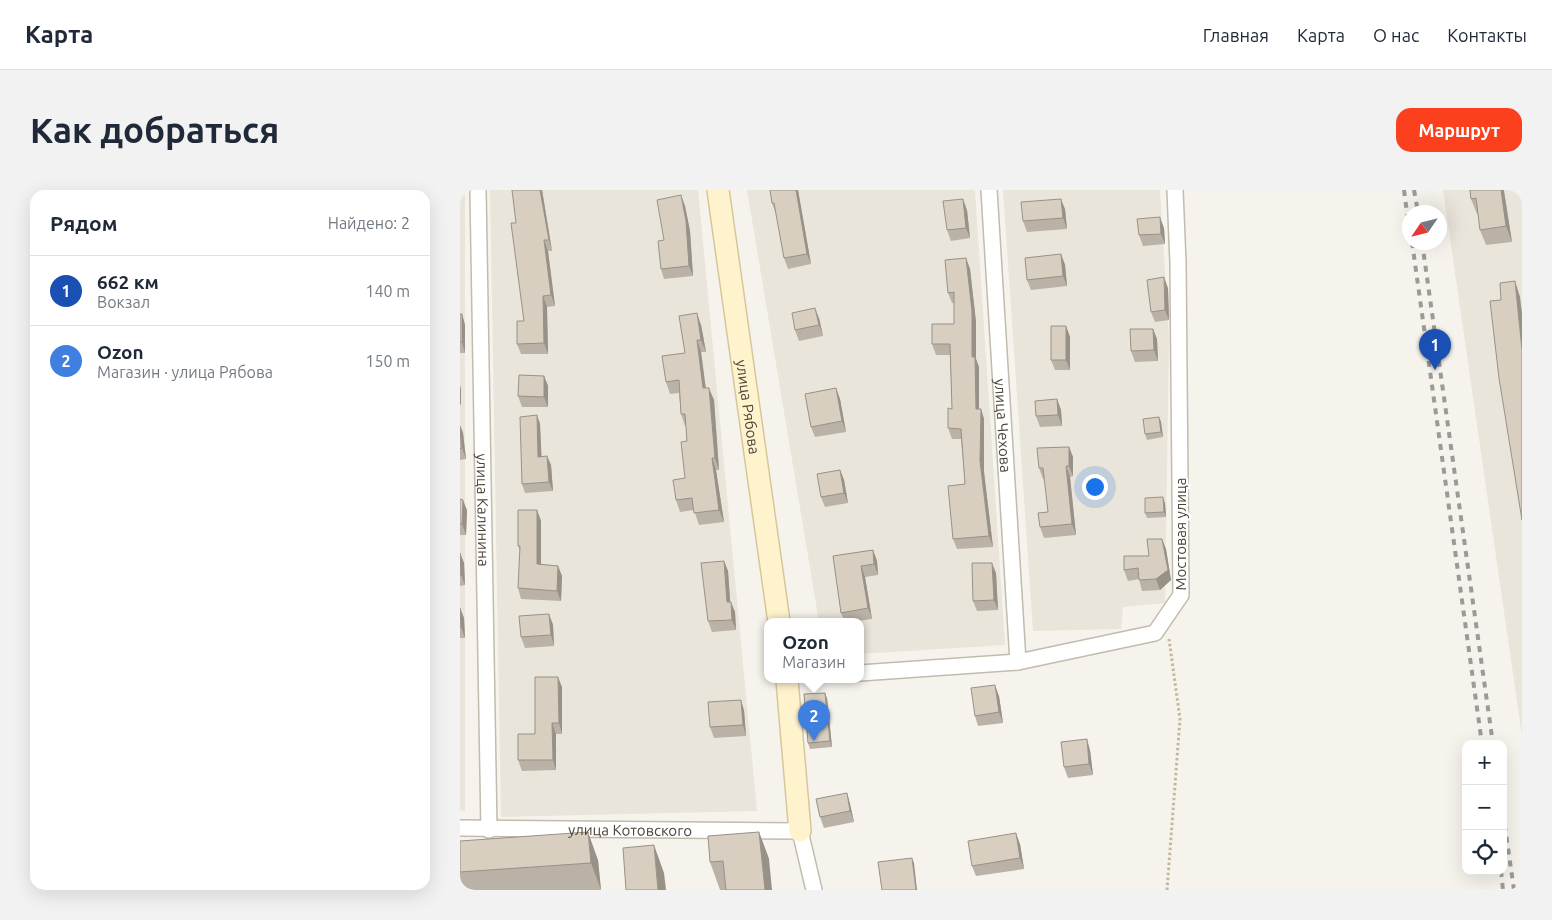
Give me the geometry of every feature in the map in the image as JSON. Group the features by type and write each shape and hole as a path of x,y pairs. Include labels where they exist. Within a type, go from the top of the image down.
{"street":[{"name":"улица Калинина","path":"478,190 489,830"},
{"name":"улица Рябова","path":"718,190 778,618"},
{"name":"улица Чехова","path":"989,190 1018,662"},
{"name":"Мостовая улица","path":"864,673 1018,662 1155,633 1182,595 1178,263 1175,190"},
{"path":"787,683 800,831 814,890"},
{"name":"улица Котовского","path":"460,828 489,830 800,831"}],"path":[{"path":"1166,617 1180,719 1167,890"}],"shaded area":[{"path":"460,190 465,190 465,811 460,810"},
{"path":"490,190 698,190 757,811 501,817"},
{"path":"747,190 975,190 1005,645 864,654 864,618 818,618"},
{"path":"1003,190 1160,190 1169,336 1165,603 1123,607 1121,629 1033,631"},
{"path":"1443,190 1522,190 1522,736 1447,218 1447,205 1445,205"}],"building":[{"path":"512,190 540,190 549,240 544,240 551,295 543,296 544,343 517,344 517,321 524,321 511,223 516,223"},
{"path":"770,190 796,190 807,254 784,258"},
{"path":"1470,190 1501,190 1506,226 1480,230 1476,198 1471,199"},
{"path":"681,195 686,221 689,266 661,269 658,241 664,240 657,200"},
{"path":"963,199 966,228 947,230 943,201"},
{"path":"1061,199 1063,218 1023,221 1021,202"},
{"path":"1160,217 1161,234 1139,235 1137,219"},
{"path":"1061,254 1063,276 1027,280 1025,258"},
{"path":"966,258 972,311 972,357 975,357 976,409 981,409 980,461 989,536 953,539 948,486 965,484 961,429 948,428 948,408 952,409 950,344 932,344 932,324 954,324 954,292 948,293 945,260"},
{"path":"1164,277 1165,310 1151,312 1147,280"},
{"path":"1515,281 1522,350 1522,520 1499,378 1490,301 1501,300 1500,283"},
{"path":"815,308 819,325 795,330 792,313"},
{"path":"697,313 701,340 697,340 703,388 709,388 715,458 712,458 719,510 694,513 692,498 676,500 673,480 685,478 681,442 687,441 685,414 681,414 679,380 666,382 662,356 685,353 679,316"},
{"path":"460,314 462,314 462,342 460,342"},
{"path":"1051,326 1066,326 1066,360 1051,360"},
{"path":"1130,329 1153,329 1154,350 1131,351"},
{"path":"519,375 544,376 544,397 518,396"},
{"path":"836,388 842,421 811,427 805,394"},
{"path":"1057,399 1058,415 1036,416 1035,401"},
{"path":"537,415 538,457 547,456 549,482 522,484 520,417"},
{"path":"1159,417 1161,432 1145,434 1143,419"},
{"path":"460,430 462,448 460,449"},
{"path":"1069,447 1069,466 1066,466 1072,524 1040,527 1038,513 1048,512 1043,468 1039,468 1037,448"},
{"path":"840,470 844,493 821,497 817,474"},
{"path":"1163,497 1164,512 1145,513 1145,498"},
{"path":"460,499 463,500 462,524 460,524"},
{"path":"518,510 537,510 537,564 558,566 557,591 518,588 520,546 518,546"},
{"path":"1147,539 1162,539 1168,570 1156,579 1139,580 1138,568 1124,570 1124,556 1149,556"},
{"path":"873,550 874,564 861,566 868,608 841,613 833,556"},
{"path":"724,561 727,602 731,602 732,620 708,621 701,563"},
{"path":"972,563 992,563 994,600 973,601"},
{"path":"549,614 551,635 521,637 519,616"},
{"path":"535,677 558,677 559,723 552,723 553,760 518,760 518,734 535,734"},
{"path":"995,685 999,712 975,716 971,688"},
{"path":"825,693 830,741 808,743 804,694"},
{"path":"741,700 743,725 710,727 708,702"},
{"path":"1087,739 1089,764 1064,767 1061,742"},
{"path":"847,793 850,811 820,817 816,799"},
{"path":"588,832 591,863 460,872 460,841"},
{"path":"759,832 765,890 726,890 723,861 710,862 708,836"},
{"path":"1016,833 1020,858 972,866 968,841"},
{"path":"654,845 658,890 626,890 623,848"},
{"path":"912,858 916,890 882,890 878,862"}],"railway":[{"path":"1404,190 1406,205"},
{"path":"1414,190 1417,205"},
{"path":"1413,250 1481,740"},
{"path":"1423,250 1492,740"},
{"path":"1505,830 1514,890"},
{"path":"1501,875 1503,890"}],"place":[{"name":"662 км","path":"1435,370"},
{"name":"Ozon","path":"814,741"}]}
